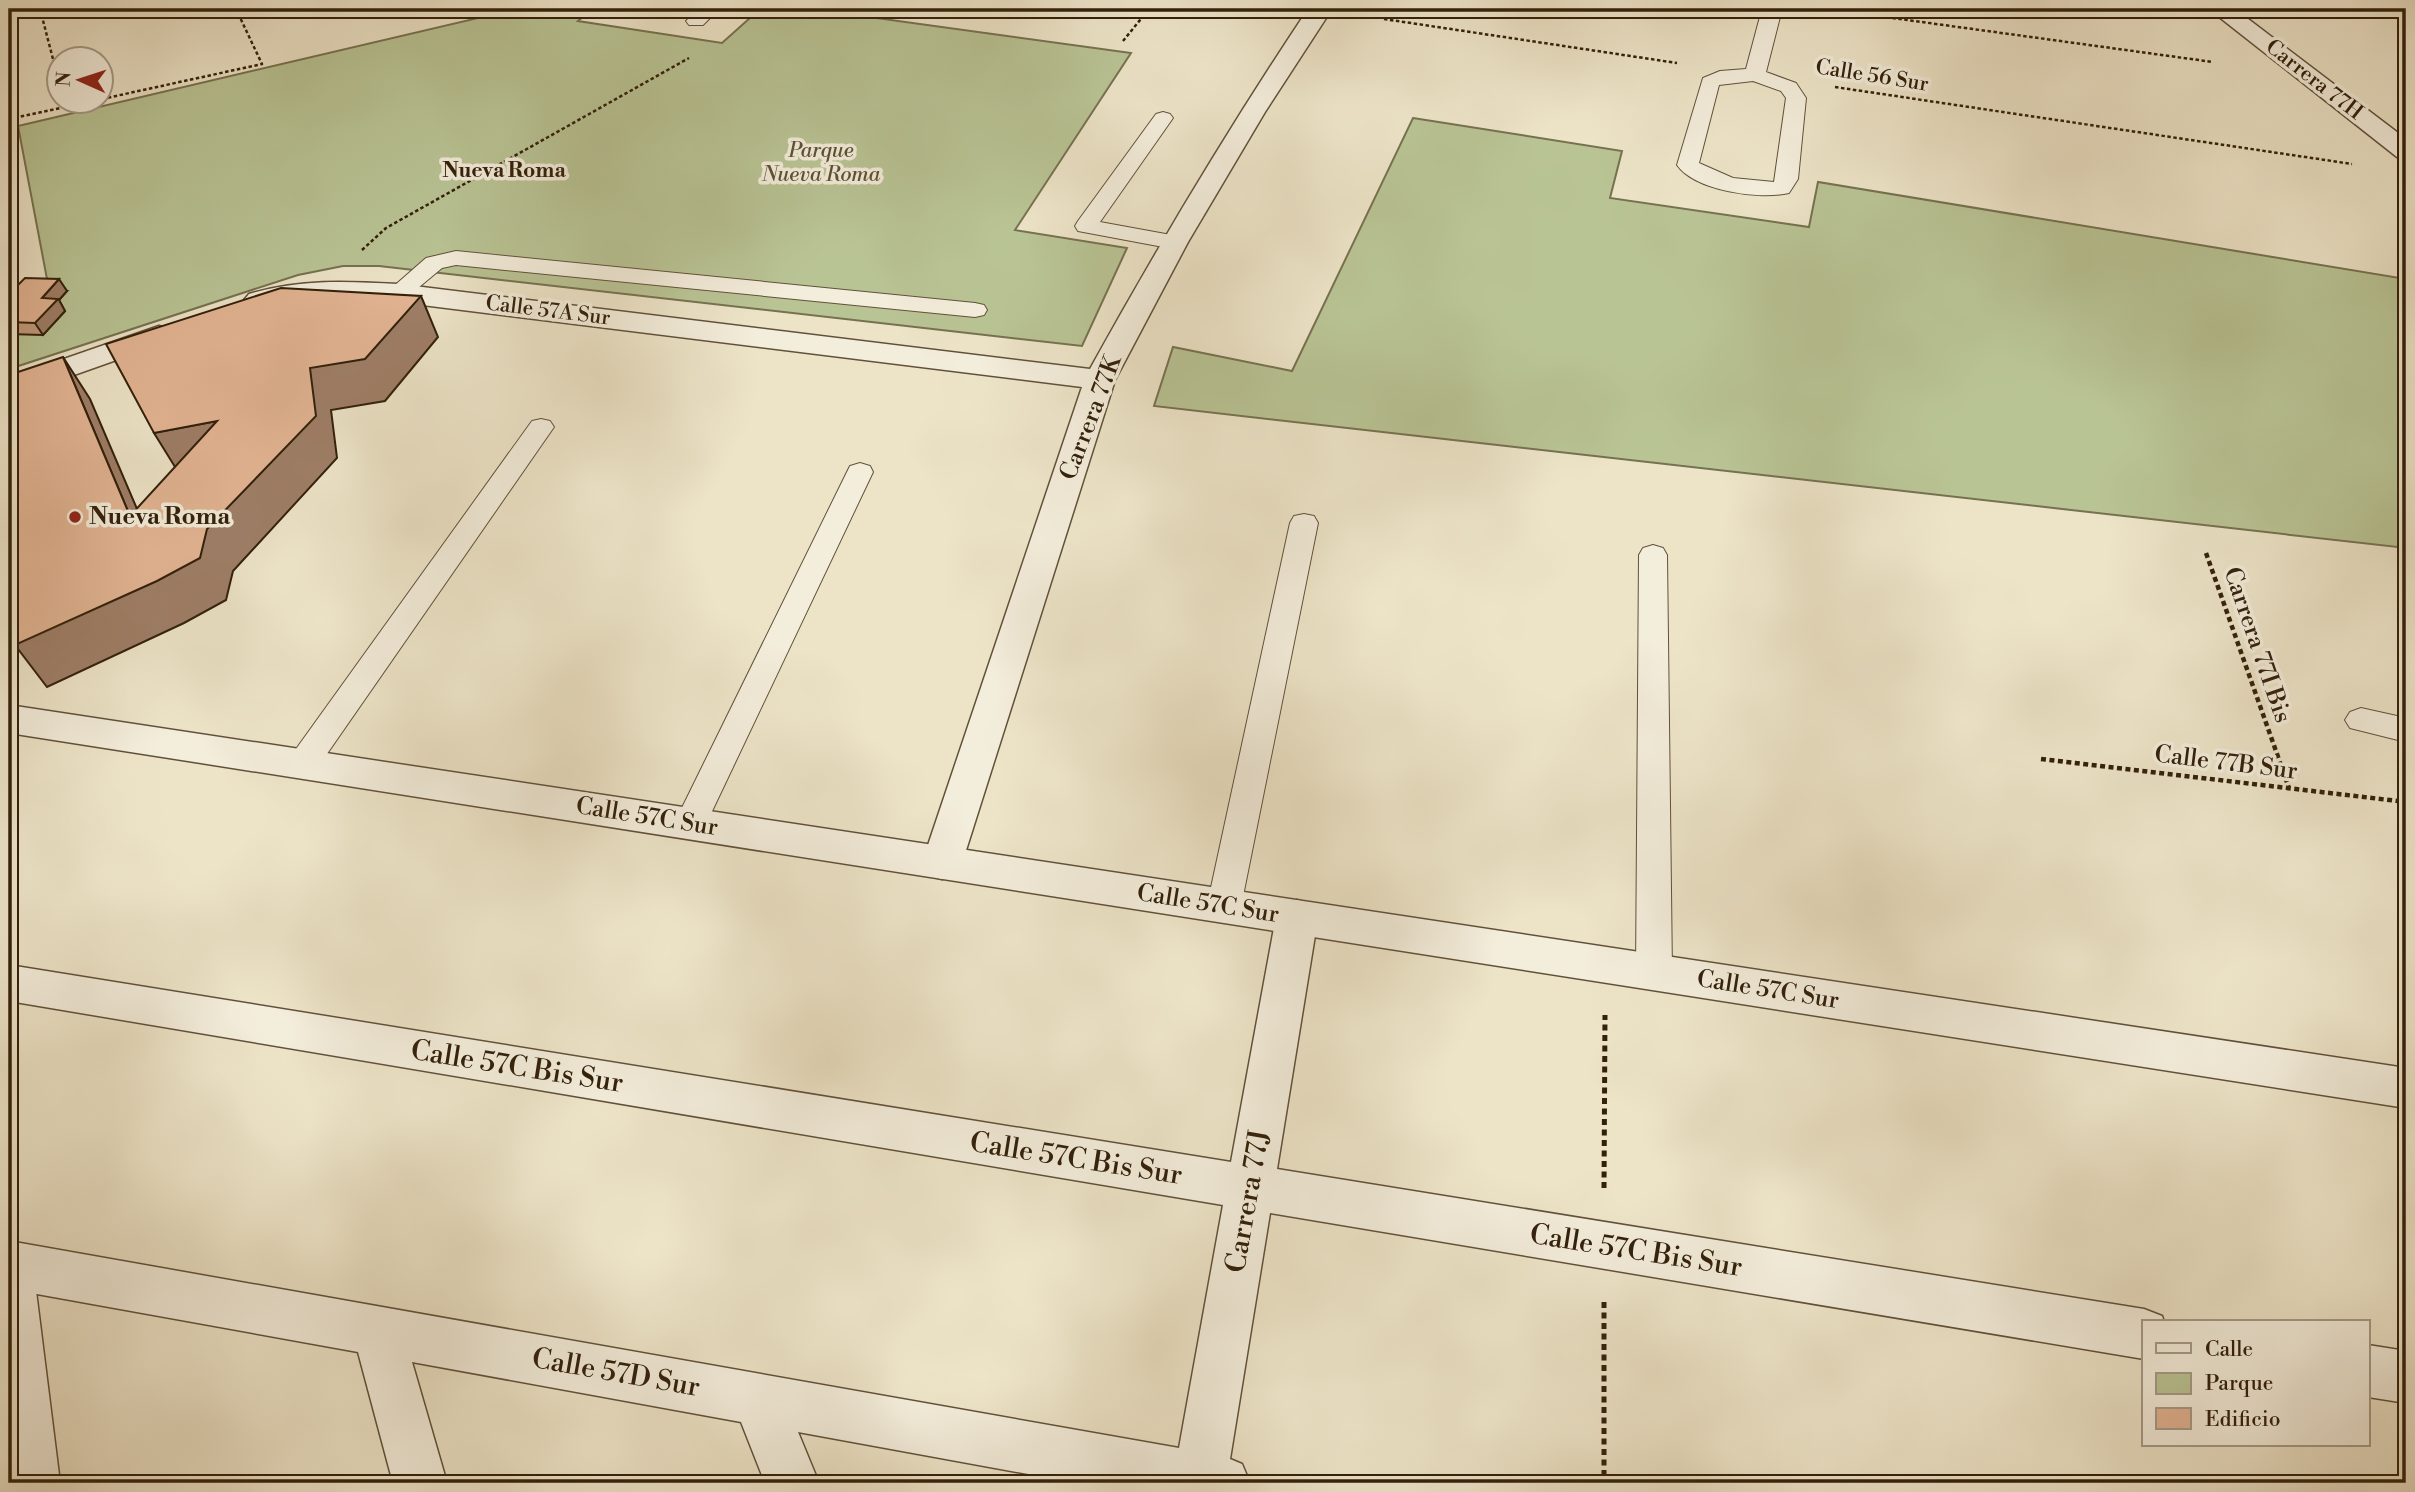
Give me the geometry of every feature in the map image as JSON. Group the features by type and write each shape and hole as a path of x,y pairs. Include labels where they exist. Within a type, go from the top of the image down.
{"street":[{"name":"Carrera 77K","path":"942,863 1100,380 1174,242 1252,113 1320,9"},
{"name":"Carrera 77H","path":"2221,9 2406,151"},
{"name":"Calle 57A Sur","path":"237,308 275,294 321,288 398,293 1100,380"},
{"path":"9,389 186,326"},
{"name":"Calle 57C Sur","path":"9,719 2406,1088"},
{"name":"Carrera 77J","path":"1209,1482 1251,1187 1297,917"},
{"name":"Calle 57C Bis Sur","path":"9,983 2142,1334"},
{"name":"Calle 57D Sur","path":"9,1265 758,1398 1209,1482"},
{"path":"9,1275 33,1483"},
{"path":"378,1331 420,1483"},
{"path":"2370,1371 2406,1377"},
{"path":"758,1398 792,1483"}],"lane":[{"path":"1755,75 1772,9"},
{"path":"1755,75 1789,87 1796,99 1787,179 1781,188 1769,189 1712,180 1696,173 1688,164 1710,82 1720,77 1755,75"},
{"path":"1163,118 1086,226 1174,242"},
{"path":"398,293 434,262 456,258 975,310"},
{"path":"302,765 541,427"},
{"path":"690,824 860,472"},
{"path":"1224,906 1304,523"},
{"path":"1653,555 1654,973"},
{"path":"2361,720 2406,730"}],"path":[{"path":"40,9 50,46"},
{"path":"116,96 262,64 236,9"},
{"path":"1123,41 1149,9"},
{"path":"1827,9 2213,62"},
{"path":"321,288 386,228 709,47 709,35 703,15"},
{"name":"Calle 56 Sur","path":"1384,19 2357,165"},
{"path":"9,119 46,111"},
{"name":"Carrera 77I Bis","path":"2206,553 2289,788"},
{"name":"Calle 77B Sur","path":"2041,759 2406,802"}],"green space":[{"name":"Parque Nueva Roma","path":"516,9 592,9 578,21 722,43 760,9 811,9 1131,53 1015,230 1127,248 1082,346 379,266 343,266 298,275 9,369 9,290 47,279 18,126 61,116 116,116 116,103"},
{"path":"1413,118 1622,151 1610,198 1809,227 1818,182 2406,279 2406,548 1154,406 1173,347 1292,371"}],"building":[{"path":"25,278 59,279 42,298 58,299 35,323 9,322 9,294"},
{"name":"Nueva Roma","path":"281,288 421,296 365,359 310,368 316,416 207,529 200,558 157,581 15,645 9,631 9,375 63,357 130,516 217,421 154,433 106,344"}],"place":[{"name":"Nueva Roma","path":"75,517"}],"district":[{"name":"Nueva Roma","path":"504,171"}]}
